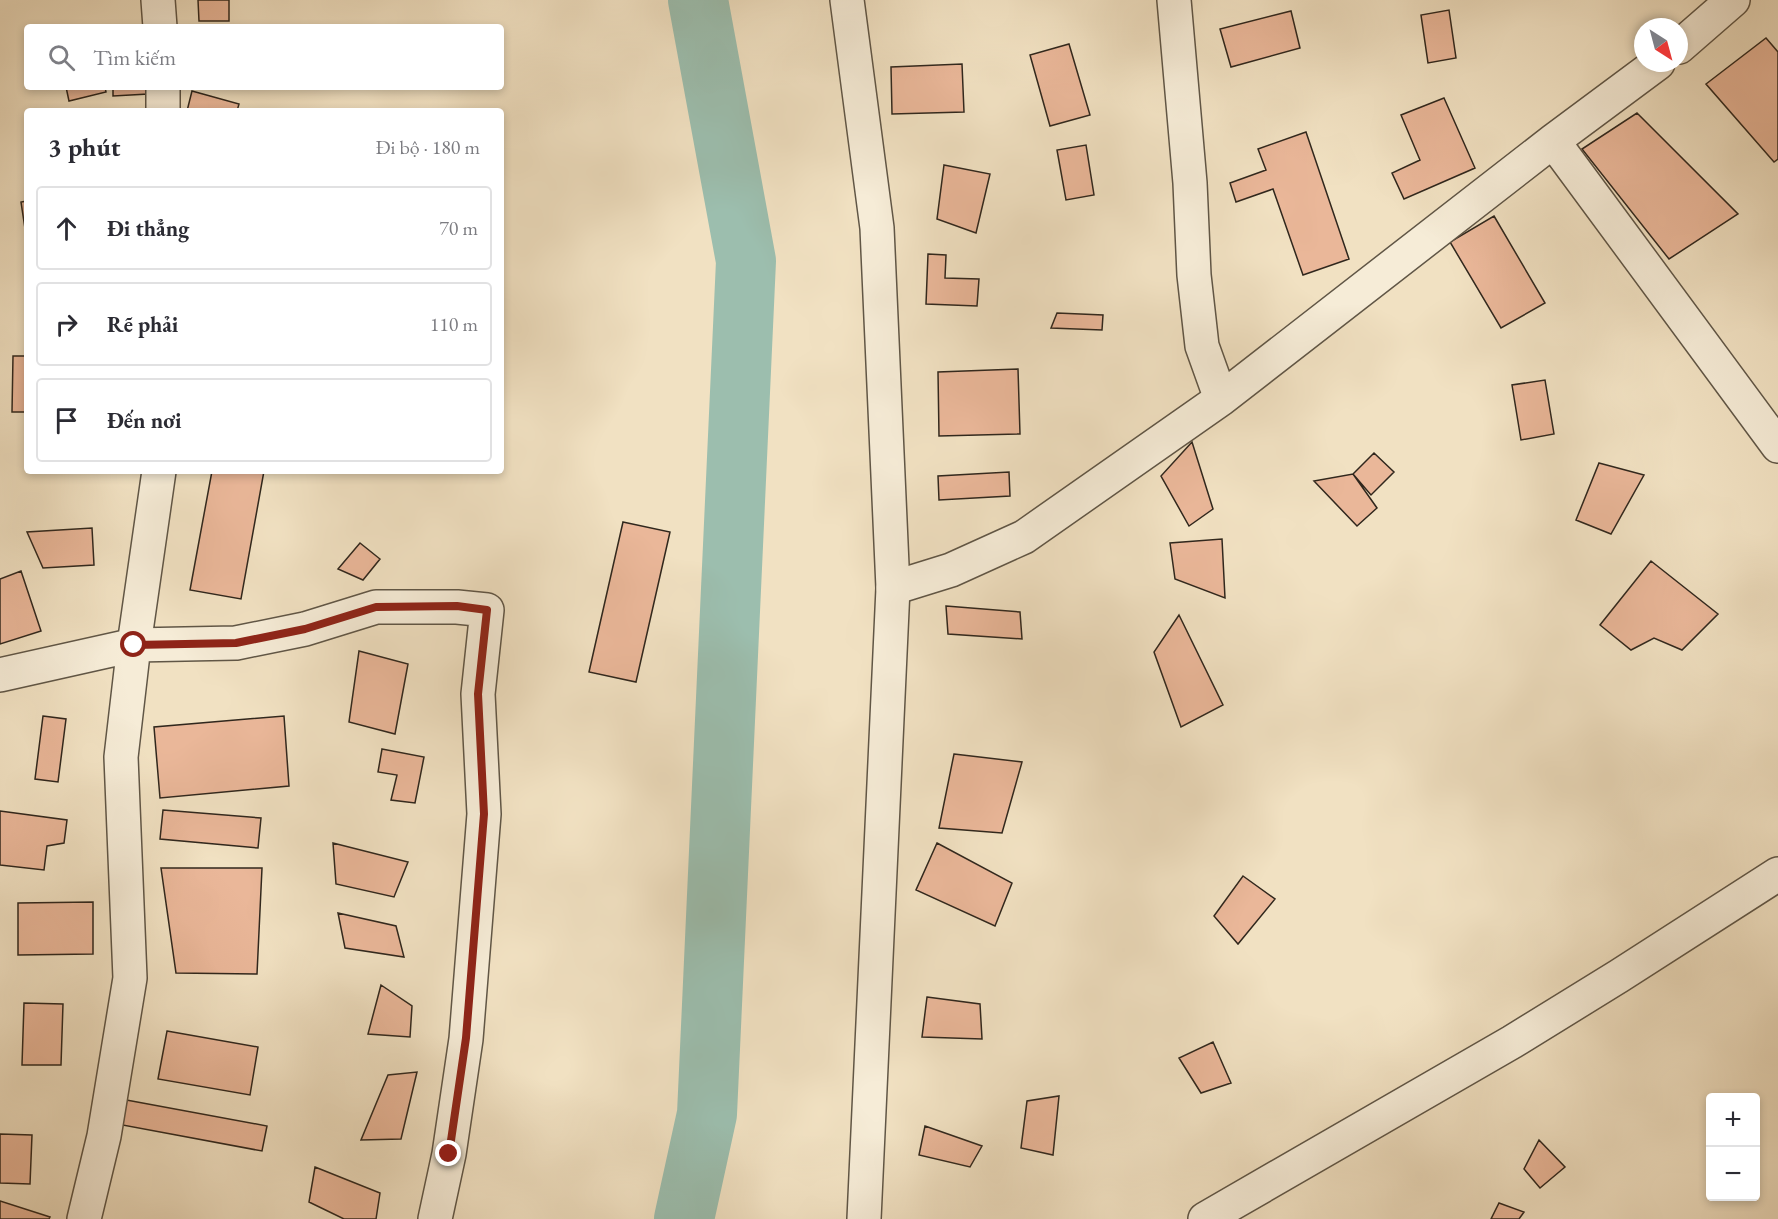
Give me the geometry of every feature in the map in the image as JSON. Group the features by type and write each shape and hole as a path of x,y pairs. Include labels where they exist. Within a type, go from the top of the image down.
{"street":[{"path":"158,0 160,24"},
{"path":"847,0 878,228 893,588 864,1219"},
{"path":"1174,0 1190,183 1194,275 1202,346 1221,399"},
{"path":"1688,39 1733,0"},
{"path":"893,588 951,570 1024,537 1221,399 1553,141 1646,72"},
{"path":"163,90 163,108"},
{"path":"1553,141 1778,446"},
{"path":"84,1219 104,1136 130,978 121,757 134,645 159,474"},
{"path":"0,675 134,645 236,643 305,629 376,607 457,606 487,610 478,694 484,814 466,1038 449,1154 435,1219"},
{"path":"1205,1219 1512,1042 1778,874"}],"building":[{"path":"198,0 229,0 229,21 199,21"},
{"path":"1449,10 1456,58 1428,63 1421,15"},
{"path":"1291,11 1300,48 1231,67 1220,29"},
{"path":"1766,38 1778,52 1778,159 1774,162 1706,84"},
{"path":"1069,44 1090,115 1050,126 1030,55"},
{"path":"962,64 964,112 892,114 891,67"},
{"path":"67,90 106,90 106,92 69,101"},
{"path":"113,90 147,90 148,94 113,96"},
{"path":"192,91 239,104 238,108 188,108"},
{"path":"1444,98 1475,168 1404,199 1392,173 1420,160 1401,115"},
{"path":"1637,113 1738,214 1669,259 1582,149"},
{"path":"1306,132 1349,259 1303,275 1273,189 1236,202 1230,183 1266,170 1258,149"},
{"path":"1086,145 1094,195 1066,200 1057,150"},
{"path":"944,165 990,174 976,233 937,219"},
{"path":"21,202 24,202 24,222"},
{"path":"1494,216 1545,303 1501,328 1450,242"},
{"path":"928,254 946,255 945,278 979,279 977,306 926,304"},
{"path":"1057,313 1103,315 1102,330 1051,328"},
{"path":"13,356 24,356 24,412 12,412"},
{"path":"1018,369 1020,434 939,436 938,372"},
{"path":"1545,380 1554,434 1521,440 1512,385"},
{"path":"1192,442 1213,509 1189,526 1161,476"},
{"path":"1374,453 1394,472 1371,495 1353,474"},
{"path":"1599,463 1644,475 1611,534 1576,520"},
{"path":"1009,472 1010,496 939,500 938,476"},
{"path":"211,474 263,474 241,599 190,590"},
{"path":"1353,474 1377,508 1357,526 1314,481"},
{"path":"623,522 670,532 636,682 589,672"},
{"path":"92,528 94,565 43,568 27,532"},
{"path":"1222,539 1225,598 1175,579 1170,543"},
{"path":"360,543 380,559 363,580 338,569"},
{"path":"1651,561 1718,614 1682,650 1654,638 1631,650 1600,625"},
{"path":"21,571 41,631 0,644 0,579"},
{"path":"946,606 1020,612 1022,639 948,634"},
{"path":"1179,615 1223,705 1181,727 1154,652"},
{"path":"359,651 408,664 395,734 349,722"},
{"path":"43,716 66,719 58,782 35,779"},
{"path":"284,716 289,786 160,798 154,727"},
{"path":"382,749 424,757 415,803 391,800 397,775 378,772"},
{"path":"954,754 1022,762 1002,833 939,828"},
{"path":"163,810 261,818 258,848 160,839"},
{"path":"0,811 67,820 64,843 47,846 44,870 0,865"},
{"path":"333,843 408,862 394,897 336,884"},
{"path":"937,843 1012,883 995,926 916,890"},
{"path":"161,868 262,868 257,974 176,973"},
{"path":"1243,876 1275,899 1238,944 1214,916"},
{"path":"93,902 93,954 18,955 18,903"},
{"path":"338,913 396,926 404,957 345,948"},
{"path":"381,985 412,1006 410,1037 368,1034"},
{"path":"927,997 980,1004 982,1039 922,1037"},
{"path":"24,1003 63,1004 61,1065 22,1065"},
{"path":"167,1031 258,1047 250,1095 158,1079"},
{"path":"1213,1042 1231,1083 1201,1093 1179,1058"},
{"path":"417,1072 401,1139 361,1140 388,1075"},
{"path":"1059,1096 1053,1155 1021,1148 1027,1101"},
{"path":"121,1099 267,1126 262,1151 117,1124"},
{"path":"925,1126 982,1146 970,1167 919,1155"},
{"path":"0,1134 32,1135 30,1184 0,1183"},
{"path":"1539,1140 1565,1167 1540,1188 1524,1169"},
{"path":"315,1167 380,1193 376,1219 344,1219 309,1202"},
{"path":"0,1201 50,1217 49,1219 0,1219"},
{"path":"1499,1203 1524,1212 1519,1219 1491,1219"}],"waterway":[{"path":"684,1219 707,1114 746,261 698,0"}],"route":[{"path":"134,645 236,643 305,629 376,607 457,606 487,610 478,694 484,814 466,1038 449,1154"}]}
